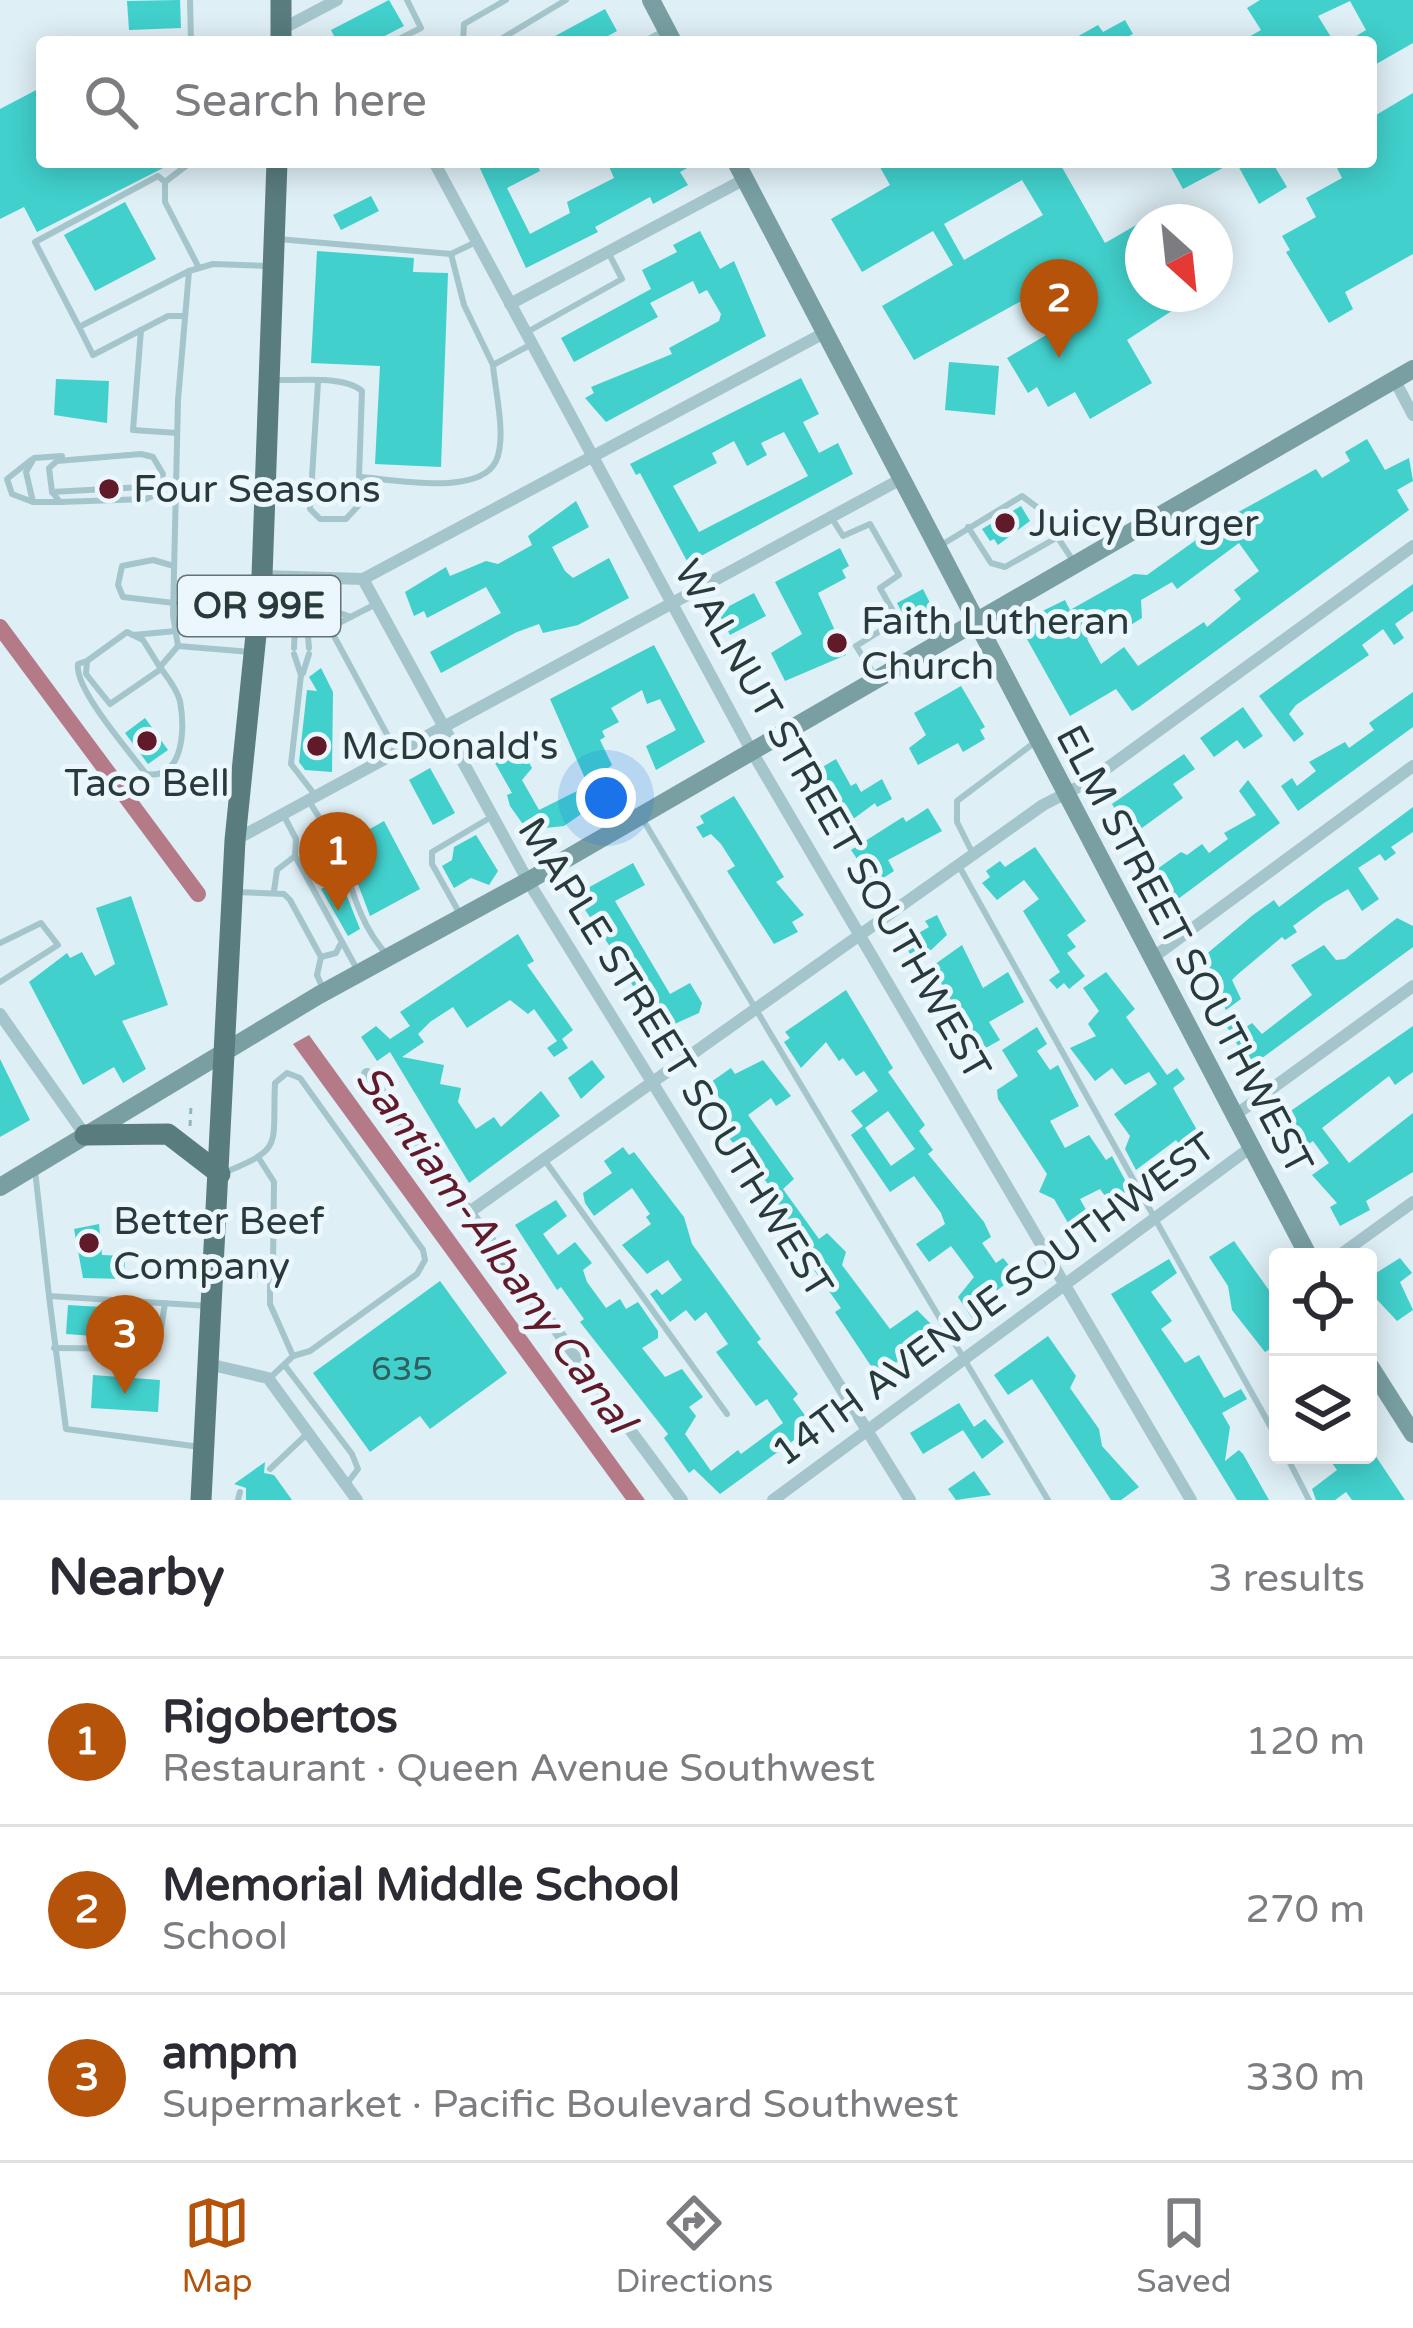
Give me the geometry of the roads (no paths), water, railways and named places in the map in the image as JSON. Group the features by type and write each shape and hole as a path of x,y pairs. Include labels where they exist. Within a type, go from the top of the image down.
{"main road":[{"path":"281,0 282,35"},
{"path":"651,0 669,36"},
{"name":"OR 99E","path":"201,1500 235,840 262,576 277,168"},
{"name":"ELM STREET SOUTHWEST","path":"740,171 1304,1248"},
{"path":"0,1187 227,1048 528,881 1413,368"},
{"path":"85,1135 168,1134 220,1174"},
{"path":"1377,1377 1413,1434"}],"street":[{"path":"282,35 337,0"},
{"name":"WALNUT STREET SOUTHWEST","path":"437,168 751,750 1191,1500"},
{"path":"511,304 608,252 740,171"},
{"path":"262,576 363,579 826,332"},
{"path":"1394,379 1413,415"},
{"path":"235,840 903,478"},
{"path":"468,1213 1413,546"},
{"name":"MAPLE STREET SOUTHWEST","path":"363,579 528,881 910,1500"},
{"path":"1151,959 1413,766"},
{"name":"14TH AVENUE SOUTHWEST","path":"1234,1116 1413,986"},
{"path":"0,1014 85,1135"},
{"path":"367,1074 682,1500"},
{"name":"14TH AVENUE SOUTHWEST","path":"773,1500 1250,1148"},
{"path":"1349,1248 1413,1202"},
{"path":"208,1364 268,1378 351,1495"}],"lane":[{"path":"190,0 191,36"},
{"path":"405,36 421,28 407,0"},
{"path":"463,36 464,24 506,0"},
{"path":"506,36 566,0"},
{"path":"165,182 183,168"},
{"path":"185,316 169,316 93,355 34,242 158,176 165,182 165,202 199,268"},
{"path":"274,239 451,254 477,242"},
{"path":"493,365 622,279 608,252"},
{"path":"360,477 461,484 488,472 498,459 493,365 464,304 451,254"},
{"path":"79,327 199,268 273,266"},
{"path":"87,661 86,674 94,689 115,702 160,669 143,640 127,632 78,664 76,674 146,774 173,769 178,760 180,701 160,667 178,646 174,603 177,433 189,272"},
{"path":"141,330 133,430 177,433"},
{"path":"269,380 318,382 353,384 362,392 360,477 353,515 346,519 314,516 310,509 318,382"},
{"path":"60,502 52,492 49,468 71,455"},
{"path":"71,455 153,458 163,474 160,486 146,500 33,502 12,494 7,479 16,467 34,458 71,455"},
{"path":"33,502 26,472 34,458"},
{"path":"163,474 176,473"},
{"path":"52,492 160,486"},
{"path":"937,548 1022,496 1076,565"},
{"path":"832,517 843,536 870,524 899,575 880,588 898,620 856,646 877,679"},
{"path":"968,527 991,563 1005,567 1058,537"},
{"path":"174,566 134,560 122,566 118,585 123,597 137,603 174,603"},
{"path":"376,604 335,626 334,636 397,754"},
{"path":"302,675 294,651 297,623 306,612 320,606 351,617"},
{"path":"306,612 309,651 292,764 344,863 344,878 356,905 389,957"},
{"path":"133,635 176,631"},
{"path":"178,646 254,653"},
{"path":"973,854 958,821 957,801 1037,741"},
{"path":"284,814 296,839 295,856 359,973"},
{"path":"640,815 1048,1500"},
{"path":"462,917 432,864 432,852 493,816"},
{"path":"274,892 277,870 295,856"},
{"path":"958,865 1269,1424"},
{"path":"233,892 274,892 290,900 321,957 317,975 325,992"},
{"path":"0,943 41,923 58,945 0,982"},
{"path":"321,957 336,953 340,944"},
{"path":"220,1174 260,1160 272,1146 275,1083 287,1073 300,1078 425,1260 417,1274 310,1351 293,1356 286,1367 268,1378"},
{"path":"544,1159 727,1414"},
{"path":"260,1160 274,1182 270,1304 293,1356"},
{"path":"35,1167 65,1429 204,1448"},
{"path":"214,1274 258,1275 271,1270"},
{"path":"49,1296 212,1306"},
{"path":"55,1348 158,1349 165,1304"},
{"path":"286,1367 352,1454 357,1474 351,1495"},
{"path":"270,1469 308,1433"},
{"path":"1291,1464 1309,1500"}],"waterway":[{"name":"Santiam-Albany Canal","path":"0,627 198,894"}],"place":[{"name":"Memorial Middle School","path":"1059,358"},
{"name":"Four Seasons","path":"109,489"},
{"name":"Juicy Burger","path":"1005,523"},
{"name":"Faith Lutheran Church","path":"837,643"},
{"name":"Taco Bell","path":"147,741"},
{"name":"McDonald's","path":"317,746"},
{"name":"Rigobertos","path":"338,911"},
{"name":"Better Beef Company","path":"89,1243"},
{"name":"ampm","path":"125,1394"}]}
